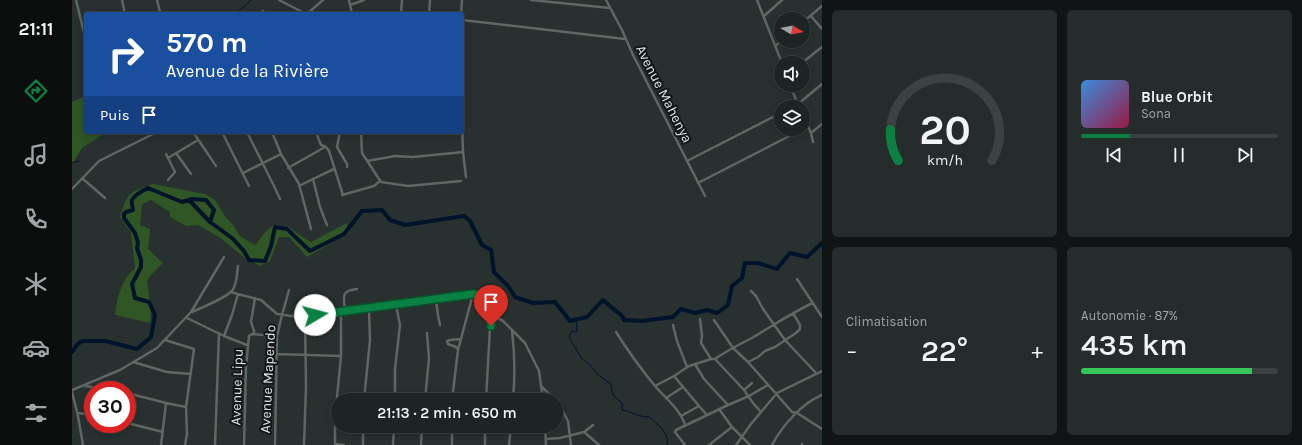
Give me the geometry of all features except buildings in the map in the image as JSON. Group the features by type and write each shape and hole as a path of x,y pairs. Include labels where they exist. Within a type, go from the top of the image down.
{"street":[{"path":"76,0 84,33"},
{"path":"122,0 125,12"},
{"path":"157,0 160,12"},
{"path":"279,0 303,12"},
{"path":"310,11 323,0"},
{"path":"349,0 352,12"},
{"path":"350,5 364,0"},
{"path":"401,12 402,0"},
{"path":"429,12 430,0"},
{"path":"460,12 462,0"},
{"path":"531,0 610,8"},
{"name":"Avenue Mahenya","path":"606,0 705,196"},
{"path":"757,0 774,43"},
{"path":"764,16 782,0"},
{"path":"822,6 811,16 822,29"},
{"path":"464,20 626,39"},
{"path":"810,57 822,47"},
{"path":"805,100 822,84"},
{"path":"687,161 774,117"},
{"path":"813,142 810,133 822,124"},
{"path":"72,189 103,158 153,134"},
{"path":"194,134 216,166"},
{"path":"223,134 249,186"},
{"path":"248,134 280,199"},
{"path":"273,134 288,168 299,186 311,229"},
{"path":"317,134 321,145 326,147 329,151 342,195 374,186 380,181"},
{"path":"340,134 337,147 347,164 347,167"},
{"path":"361,134 362,153 380,181 393,185 408,186 461,181"},
{"path":"462,134 466,177"},
{"path":"698,183 789,136"},
{"path":"168,158 198,140"},
{"path":"288,168 326,147"},
{"path":"367,161 395,156 413,157 463,152"},
{"path":"176,153 191,174"},
{"path":"166,154 175,172 168,180"},
{"path":"243,174 281,154"},
{"path":"299,186 334,168"},
{"path":"82,178 105,198"},
{"path":"312,179 327,226"},
{"path":"83,445 78,413 72,391 120,370 155,350 187,318 224,257"},
{"path":"191,312 230,292 234,286 238,266"},
{"path":"797,279 822,317"},
{"path":"486,393 491,316 493,301 499,288"},
{"path":"345,311 345,293 350,290 357,289"},
{"name":"Avenue Mapendo","path":"275,445 277,336 289,290"},
{"path":"751,291 758,298 759,303 785,340 816,374"},
{"path":"230,292 255,298 264,302 277,314 305,317 473,294 493,301"},
{"path":"224,336 238,294"},
{"path":"453,393 458,350 473,294"},
{"name":"Avenue Lipu","path":"254,334 251,322 255,298"},
{"path":"436,300 440,325"},
{"path":"655,386 687,367 713,359 793,312 813,303"},
{"path":"395,393 395,369 400,325 396,305"},
{"path":"365,393 370,340 369,308"},
{"path":"341,312 341,356 335,418 335,445 344,445"},
{"path":"748,362 758,357 765,351 773,348 800,329 800,325 793,312"},
{"path":"491,316 502,320 511,331 525,343 539,371 542,393"},
{"path":"304,445 306,355 305,317"},
{"path":"187,318 224,336 247,345"},
{"path":"700,319 702,336 701,343 713,359 744,390 762,412"},
{"path":"714,320 733,348 777,393 792,412 797,413 822,429"},
{"path":"673,325 677,341 687,367"},
{"path":"511,331 514,367 513,393"},
{"path":"616,332 628,351 655,386 681,416 685,425"},
{"path":"215,445 219,333"},
{"path":"426,393 429,356 427,333"},
{"name":"Avenue Lipu","path":"244,445 247,345 250,335 277,336"},
{"path":"458,350 456,347 448,344 447,342 450,340 461,339"},
{"path":"165,340 194,348 186,407 187,434 185,445"},
{"path":"276,354 341,356"},
{"path":"133,362 167,372 191,374"},
{"path":"695,364 704,379 728,405"},
{"path":"736,445 751,424 777,393 822,371"},
{"path":"674,376 684,386 706,415"},
{"path":"744,390 752,383"},
{"path":"686,445 675,431 676,430 749,396 768,385"},
{"path":"666,398 684,386"},
{"path":"542,387 548,393"},
{"path":"136,395 186,407"},
{"path":"772,445 784,425 807,404 822,395"},
{"path":"161,445 166,403"},
{"path":"681,416 699,406"},
{"path":"719,409 732,427 743,436 750,445"},
{"path":"563,412 568,421 571,445"},
{"path":"78,413 84,414"},
{"path":"136,425 163,432"},
{"path":"546,439 569,436 584,432 593,425"},
{"path":"708,445 732,427"},
{"path":"584,432 599,445"},
{"path":"363,433 363,445"},
{"path":"393,445 394,433"},
{"path":"421,445 422,433"},
{"path":"452,433 452,445"},
{"path":"485,433 485,445"},
{"path":"510,445 511,433"},
{"path":"546,433 546,445"}],"green space":[{"path":"84,97 84,134 104,134 82,148 72,164 72,102"},
{"path":"153,184 205,194 215,200 240,236 255,245 267,230 274,225 289,227 311,242 347,223 348,233 307,257 289,237 279,237 270,261 260,266 245,258 219,237 198,225 186,226 170,217 170,212 151,200 142,204 140,225 150,229 148,249 163,263 147,281 151,308 150,323 115,315 120,290 126,278 135,268 131,233 120,217 130,194 138,189"}],"waterway":[{"path":"238,12 251,0"},
{"path":"72,163 79,161"},
{"path":"72,352 82,341 105,341 137,349 151,337 155,315 149,302 135,298 132,284 141,267 141,260 137,248 138,243 135,233 124,218 124,214 126,212 133,210 133,198 148,188 182,202 192,199 206,200 214,210 210,222 232,238 244,251 249,260 265,261 271,246 275,227 287,229 310,251 344,234 362,211 382,210 390,220 405,225 464,216 470,221 482,245 491,250 494,272 508,286 515,297 533,303 555,302 570,321 587,317 603,300 622,316 624,320 642,321 673,317 681,309 695,313 707,310 717,313 728,305 732,286 742,278 745,263 758,263 777,269 790,253 807,257 822,243"},
{"path":"189,200 210,222"},
{"path":"576,319 577,331 572,331 569,336 582,359 589,364 598,375 611,384 614,395 622,403 622,410 649,417 659,426 667,437 667,445"}],"route":[{"path":"315,315 422,302 473,294 493,301 491,309 491,326"}]}
